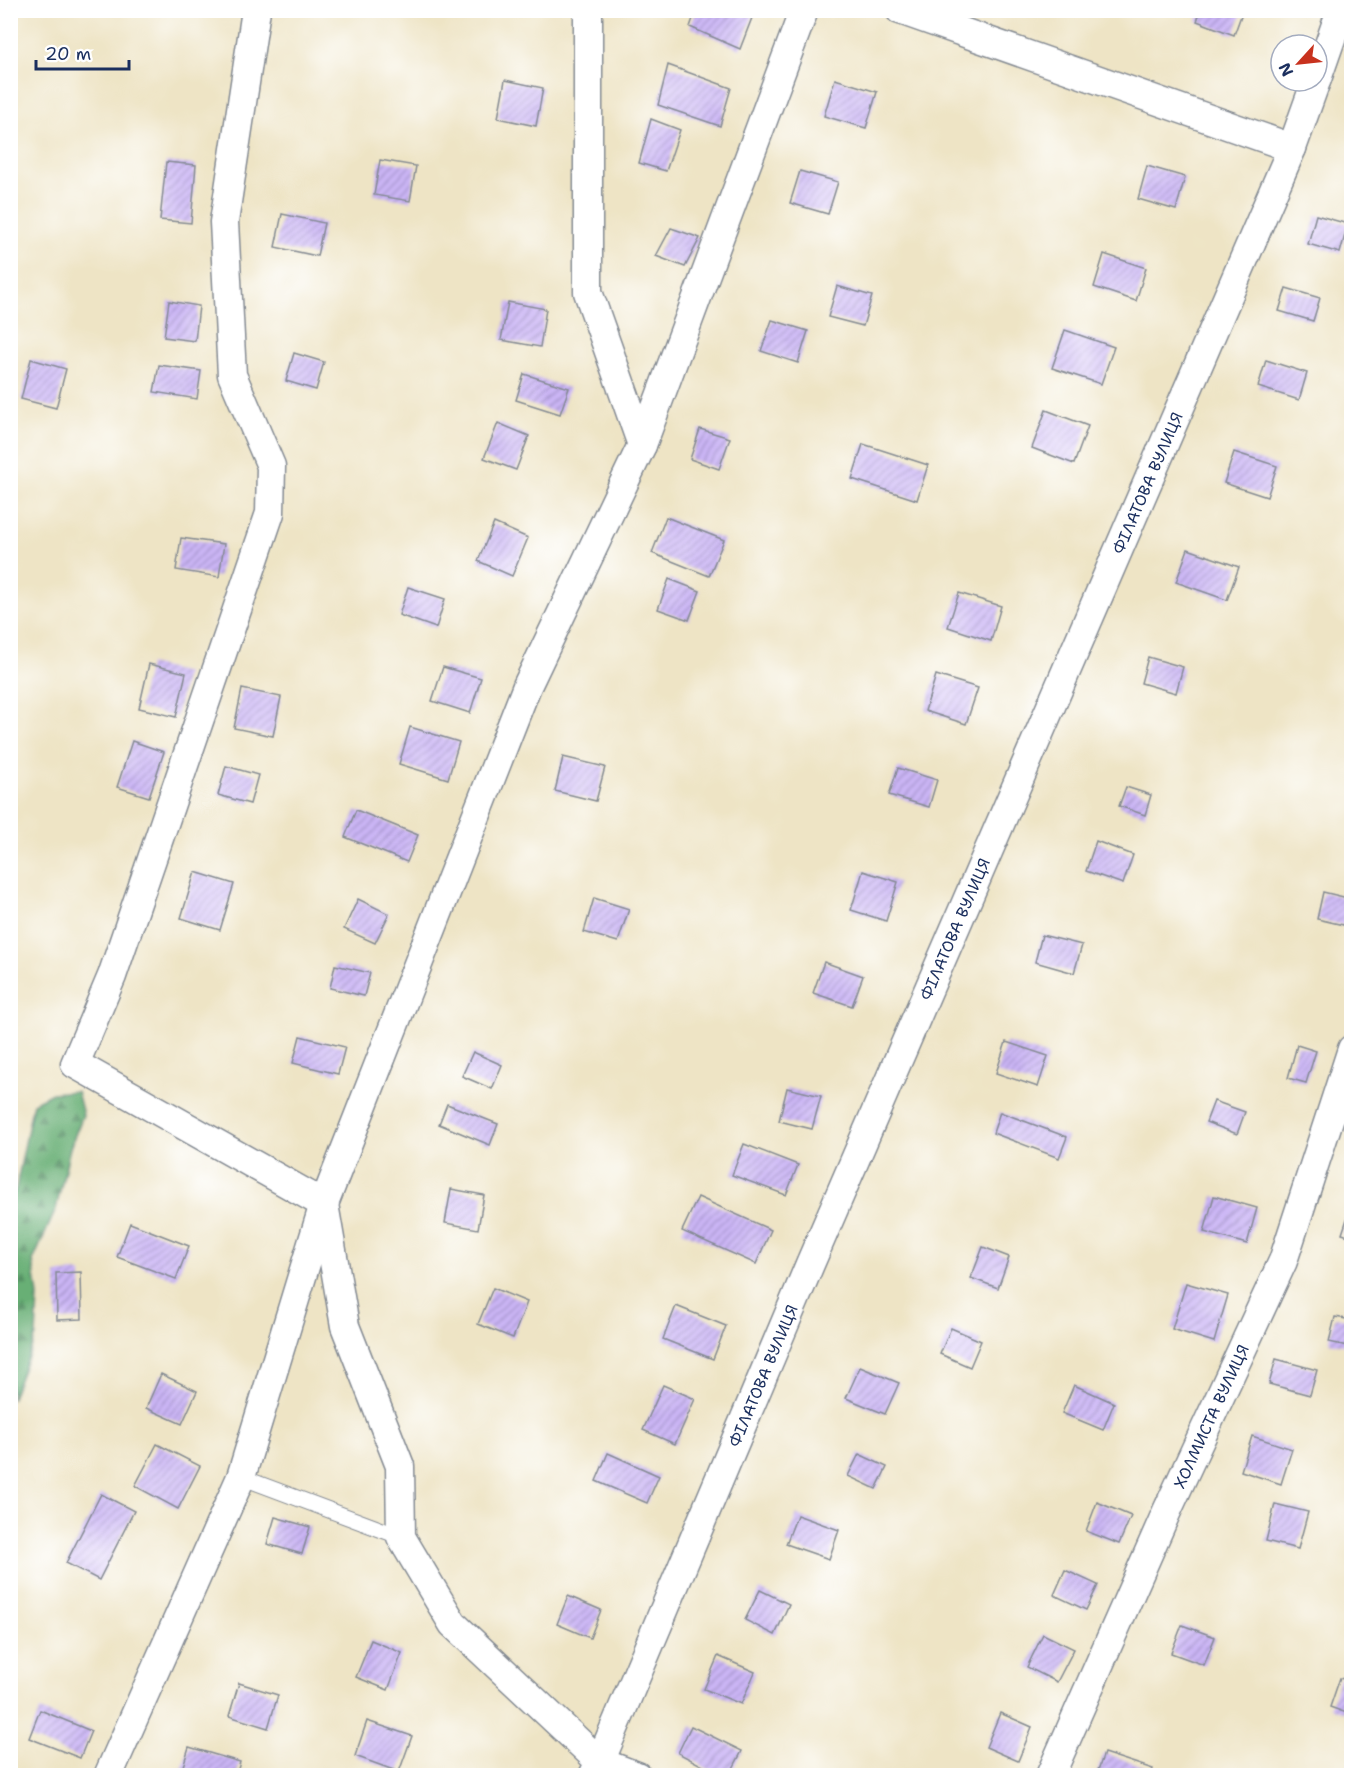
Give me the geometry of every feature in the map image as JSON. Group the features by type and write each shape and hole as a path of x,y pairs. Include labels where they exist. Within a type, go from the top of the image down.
{"street":[{"path":"256,10 224,222 232,375 271,466 270,513 112,976 75,1064 324,1204"},
{"path":"588,10 588,292 642,445"},
{"path":"108,1776 241,1477 324,1204 526,686 642,445 804,10"},
{"path":"900,10 1292,148"},
{"name":"ФІЛАТОВА ВУЛИЦЯ","path":"1329,45 1341,10"},
{"name":"ФІЛАТОВА ВУЛИЦЯ","path":"597,1769 815,1253 1292,148 1312,93"},
{"name":"ХОЛМИСТА ВУЛИЦЯ","path":"1050,1776 1162,1521 1283,1261 1352,1049"},
{"path":"324,1204 345,1326 399,1466 401,1537 453,1624 597,1769 637,1776"}],"lane":[{"path":"241,1477 401,1537"}],"green space":[{"path":"77,1091 83,1115 70,1148 56,1209 33,1261 38,1296 36,1336 11,1400 11,1200 16,1188 33,1103 52,1093"}],"building":[{"path":"696,10 755,10 740,49 690,27"},
{"path":"1201,10 1243,10 1234,35 1197,21"},
{"path":"668,65 731,88 720,126 658,105"},
{"path":"835,79 877,92 866,128 824,116"},
{"path":"505,80 543,88 536,126 498,118"},
{"path":"651,119 680,130 666,171 639,163"},
{"path":"380,160 416,166 410,201 374,195"},
{"path":"166,162 196,165 191,223 160,220"},
{"path":"1147,166 1185,177 1176,210 1138,199"},
{"path":"800,171 838,182 828,214 790,203"},
{"path":"282,214 324,223 317,256 275,247"},
{"path":"1316,215 1348,224 1340,253 1308,244"},
{"path":"671,228 700,238 685,267 656,256"},
{"path":"1104,254 1146,268 1136,301 1094,287"},
{"path":"837,286 872,296 863,326 828,317"},
{"path":"1286,288 1320,298 1313,321 1279,311"},
{"path":"169,301 199,306 195,341 164,337"},
{"path":"508,302 546,309 540,347 501,340"},
{"path":"772,320 808,331 798,363 761,351"},
{"path":"1065,330 1114,347 1101,384 1052,368"},
{"path":"294,353 324,362 316,390 286,381"},
{"path":"31,359 66,369 56,408 21,399"},
{"path":"1266,360 1307,373 1299,400 1258,387"},
{"path":"159,365 201,371 197,399 154,392"},
{"path":"524,374 569,388 560,414 516,400"},
{"path":"1046,410 1088,426 1074,464 1032,448"},
{"path":"498,423 529,436 516,470 484,458"},
{"path":"700,429 730,438 719,469 690,459"},
{"path":"863,444 928,465 917,500 852,479"},
{"path":"1234,452 1277,466 1267,497 1224,483"},
{"path":"666,517 724,540 709,576 652,553"},
{"path":"494,523 528,538 512,576 478,561"},
{"path":"181,538 224,544 219,577 176,570"},
{"path":"1188,549 1239,567 1227,600 1176,582"},
{"path":"669,579 700,591 689,620 658,609"},
{"path":"408,587 445,599 436,628 399,615"},
{"path":"959,593 1001,606 991,641 948,627"},
{"path":"1148,657 1183,667 1176,693 1141,683"},
{"path":"149,664 186,673 176,717 139,708"},
{"path":"443,667 481,678 470,713 432,701"},
{"path":"936,675 978,688 966,724 925,711"},
{"path":"242,689 281,697 273,736 234,728"},
{"path":"410,727 459,742 448,779 399,764"},
{"path":"132,741 164,752 149,797 117,787"},
{"path":"563,757 605,767 596,801 555,791"},
{"path":"226,766 258,775 250,804 218,795"},
{"path":"898,768 937,780 929,807 889,795"},
{"path":"1126,787 1151,795 1145,815 1119,806"},
{"path":"356,810 418,835 407,862 345,837"},
{"path":"1096,841 1133,855 1123,884 1086,871"},
{"path":"863,871 898,882 886,921 851,910"},
{"path":"195,872 234,884 220,930 181,918"},
{"path":"1323,892 1352,899 1352,927 1317,919"},
{"path":"594,898 629,909 618,942 584,932"},
{"path":"358,899 389,914 375,943 344,929"},
{"path":"1042,935 1082,945 1074,973 1035,962"},
{"path":"824,962 863,976 852,1006 813,993"},
{"path":"335,965 370,973 364,996 330,988"},
{"path":"300,1036 345,1047 338,1074 293,1063"},
{"path":"1006,1042 1048,1056 1038,1087 996,1073"},
{"path":"1297,1045 1316,1051 1306,1083 1288,1078"},
{"path":"473,1052 502,1065 492,1089 462,1076"},
{"path":"787,1088 821,1096 812,1129 779,1121"},
{"path":"1214,1101 1245,1112 1237,1134 1206,1122"},
{"path":"447,1104 498,1124 490,1145 439,1124"},
{"path":"1000,1112 1067,1137 1059,1158 993,1133"},
{"path":"744,1144 798,1165 786,1195 732,1175"},
{"path":"451,1189 484,1195 478,1229 445,1223"},
{"path":"1214,1196 1257,1208 1247,1244 1204,1232"},
{"path":"698,1197 771,1230 756,1264 682,1231"},
{"path":"1352,1204 1352,1237 1342,1234"},
{"path":"130,1223 189,1246 176,1279 117,1257"},
{"path":"983,1247 1009,1257 998,1288 971,1278"},
{"path":"81,1272 82,1319 57,1320 56,1273"},
{"path":"1186,1283 1228,1295 1214,1342 1172,1329"},
{"path":"493,1288 527,1302 513,1338 478,1324"},
{"path":"676,1306 726,1326 713,1359 663,1339"},
{"path":"1335,1317 1352,1320 1352,1347 1329,1342"},
{"path":"951,1328 981,1341 970,1367 940,1354"},
{"path":"1276,1359 1317,1370 1310,1395 1269,1384"},
{"path":"860,1367 899,1383 885,1414 846,1398"},
{"path":"161,1374 197,1391 182,1424 146,1408"},
{"path":"663,1385 695,1399 675,1444 643,1430"},
{"path":"1074,1385 1114,1403 1103,1430 1062,1413"},
{"path":"1252,1436 1292,1449 1281,1484 1241,1471"},
{"path":"157,1444 200,1466 178,1509 135,1486"},
{"path":"608,1453 659,1476 647,1503 596,1481"},
{"path":"859,1454 887,1467 876,1489 848,1476"},
{"path":"101,1494 134,1511 99,1580 66,1563"},
{"path":"1097,1502 1131,1516 1119,1544 1086,1531"},
{"path":"1275,1504 1308,1512 1298,1549 1266,1541"},
{"path":"797,1515 839,1530 829,1559 786,1544"},
{"path":"275,1517 310,1527 302,1554 267,1544"},
{"path":"1065,1570 1098,1585 1086,1610 1054,1595"},
{"path":"760,1590 789,1604 775,1635 745,1620"},
{"path":"568,1596 601,1610 590,1638 557,1624"},
{"path":"1182,1625 1215,1637 1204,1665 1171,1653"},
{"path":"1043,1634 1074,1649 1057,1682 1027,1667"},
{"path":"371,1640 402,1653 388,1690 356,1677"},
{"path":"718,1656 755,1672 741,1704 704,1689"},
{"path":"1340,1678 1352,1682 1352,1715 1330,1707"},
{"path":"239,1683 278,1695 268,1728 229,1716"},
{"path":"40,1710 91,1731 80,1758 29,1738"},
{"path":"1000,1713 1032,1727 1018,1761 986,1747"},
{"path":"367,1721 412,1736 399,1772 355,1756"},
{"path":"691,1726 742,1751 729,1776 722,1776 678,1753"},
{"path":"189,1747 240,1762 236,1776 180,1776"},
{"path":"1104,1753 1153,1769 1151,1776 1096,1776"}]}
